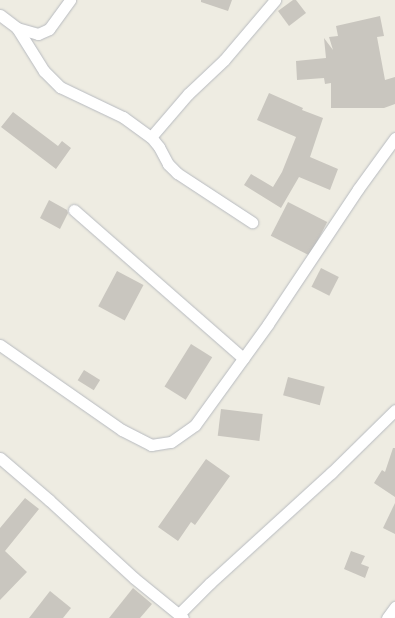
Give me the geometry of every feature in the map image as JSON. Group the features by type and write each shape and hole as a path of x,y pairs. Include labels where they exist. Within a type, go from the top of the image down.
{"street":[{"path":"17,28 38,34 49,29 70,0"},
{"path":"151,137 188,94 224,60 275,0"},
{"path":"0,15 17,28 44,71 60,87 123,117 151,137 159,147 168,164 177,173 252,222"},
{"path":"0,345 122,430 151,446 171,442 195,425 395,138"},
{"path":"74,210 243,358"},
{"path":"0,458 49,500 134,578 181,616 210,583 331,472 395,410"},
{"path":"387,618 395,607"}],"building":[{"path":"201,0 232,0 228,11 201,2"},
{"path":"293,0 296,0 306,13 289,26 278,11"},
{"path":"380,16 384,36 377,37 385,80 395,77 395,104 384,108 331,108 331,83 325,84 324,78 297,80 296,61 326,58 324,38 333,50 329,37 338,36 336,26"},
{"path":"269,93 303,108 302,110 323,118 310,157 338,169 330,190 299,177 281,208 244,185 251,174 273,187 282,172 296,137 257,120"},
{"path":"13,112 58,146 62,141 71,148 56,169 1,127"},
{"path":"49,200 67,210 68,213 60,229 40,218"},
{"path":"288,202 327,222 310,256 271,236"},
{"path":"321,268 339,277 329,296 311,287"},
{"path":"117,271 143,285 125,320 98,306"},
{"path":"191,344 212,357 186,400 165,386"},
{"path":"84,370 100,380 94,390 78,380"},
{"path":"288,377 325,387 320,405 283,395"},
{"path":"221,409 263,414 259,441 218,436"},
{"path":"393,448 395,448 395,497 374,483 382,470 385,472"},
{"path":"206,459 230,476 195,525 191,522 178,541 158,527"},
{"path":"25,498 39,509 5,551 27,572 0,600 0,528"},
{"path":"395,503 395,534 383,528"},
{"path":"351,551 365,556 361,564 369,567 365,578 344,569"},
{"path":"133,588 152,604 140,618 109,618"},
{"path":"50,591 71,608 63,618 29,618"}]}
